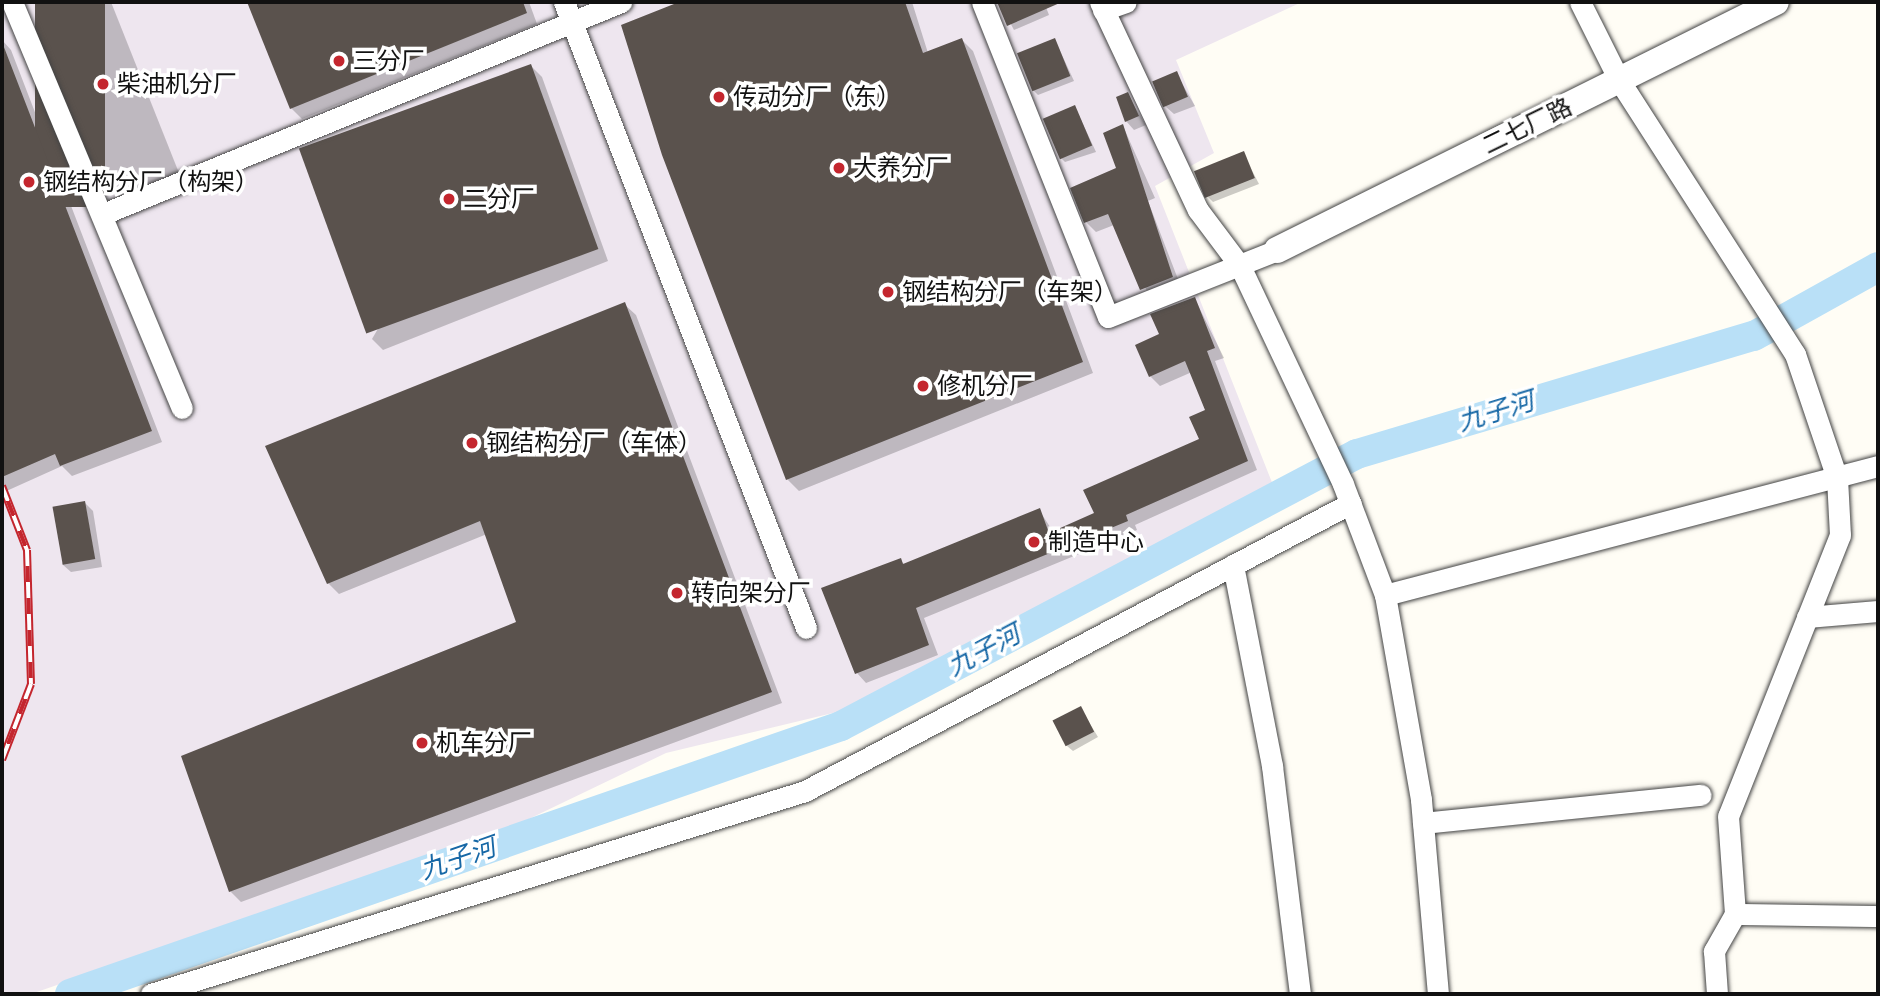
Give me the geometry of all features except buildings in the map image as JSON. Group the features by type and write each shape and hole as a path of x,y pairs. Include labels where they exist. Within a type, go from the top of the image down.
{"street":[{"path":"12,2 103,214 181,408"},
{"path":"103,214 567,12 621,2"},
{"path":"982,2 1108,317 1277,250"},
{"path":"1126,2 1102,6 1198,210 1240,266 1323,451 1347,493 1385,595 1423,823 1438,994"},
{"path":"1580,2 1619,80 1760,307 1782,333 1837,478 1840,535 1728,816 1735,914 1714,951 1717,994"},
{"name":"二七厂路","path":"1277,250 1776,2"},
{"path":"567,12 806,628"},
{"path":"1385,595 1878,466"},
{"path":"151,994 805,791 1233,565 1347,493"},
{"path":"1233,565 1272,766 1300,994"},
{"path":"1807,617 1878,611"},
{"path":"1423,823 1701,795"},
{"path":"1735,914 1878,916"}],"shaded area":[{"path":"2,2 1302,2 1176,60 1214,153 1155,186 1275,490 837,712 666,753 506,830 31,994 2,994"}],"waterway":[{"name":"九子河","path":"70,994 841,726 1357,454 1754,336 1878,267"}],"railway":[{"path":"2,486 27,550 31,684 2,760"}],"place":[{"name":"三分厂","path":"339,61"},
{"name":"柴油机分厂","path":"103,84"},
{"name":"传动分厂（东）","path":"719,97"},
{"name":"大养分厂","path":"839,168"},
{"name":"钢结构分厂（构架）","path":"29,182"},
{"name":"二分厂","path":"449,199"},
{"name":"钢结构分厂（车架）","path":"888,292"},
{"name":"修机分厂","path":"923,386"},
{"name":"钢结构分厂（车体）","path":"472,443"},
{"name":"制造中心","path":"1034,542"},
{"name":"转向架分厂","path":"677,593"},
{"name":"机车分厂","path":"422,743"}]}
